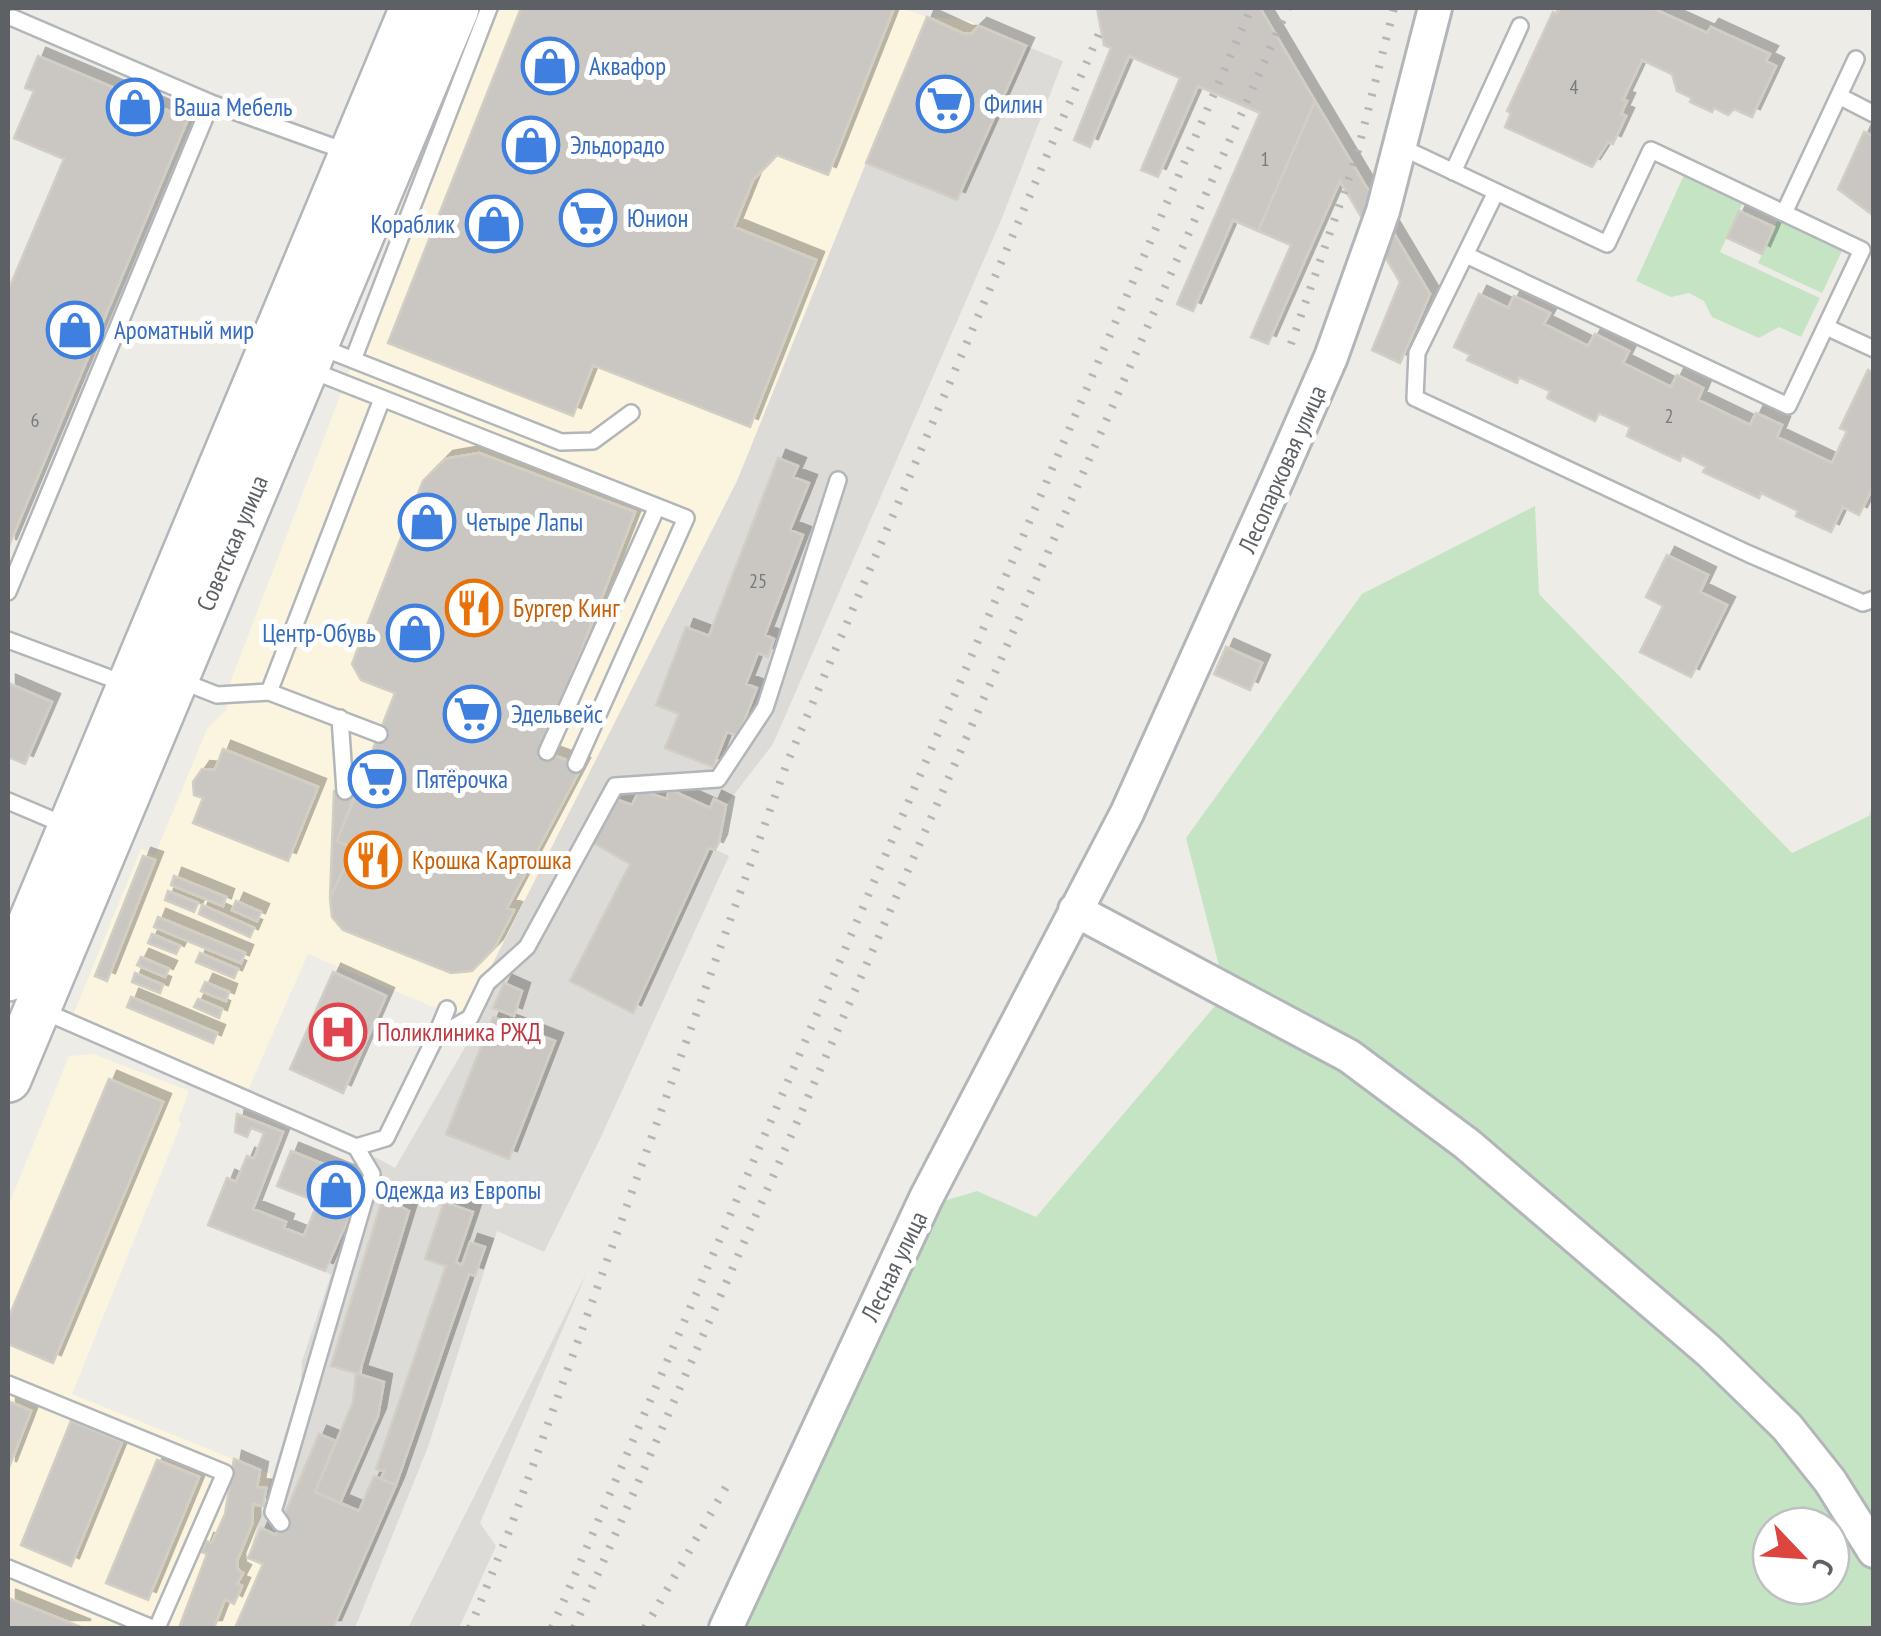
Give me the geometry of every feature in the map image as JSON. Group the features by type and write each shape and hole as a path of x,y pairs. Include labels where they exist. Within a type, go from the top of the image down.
{"main road":[{"name":"Советская улица","path":"8,1080 22,993 70,828 413,8"},
{"name":"Советская улица","path":"22,993 175,679 324,357 456,8"}],"street":[{"name":"Лесопарковая улица","path":"1074,910 1127,813 1331,357 1372,244 1401,147 1435,8"},
{"path":"1074,910 1350,1056 1467,1144 1708,1351 1787,1427 1830,1481 1874,1551"},
{"name":"Лесная улица","path":"726,1628 926,1198 1074,910"}],"lane":[{"path":"324,357 489,8"},
{"path":"13,19 212,103 352,154"},
{"path":"1453,172 1520,26"},
{"path":"1784,213 1856,59"},
{"path":"1839,96 1874,114"},
{"path":"8,592 212,103"},
{"path":"1401,147 1607,244 1652,150 1862,250 1788,406 1466,255"},
{"path":"1496,192 1417,353 1416,398 1750,554 1863,602 1874,600"},
{"path":"1826,327 1874,349"},
{"path":"324,357 382,398 686,518 576,764"},
{"path":"324,357 561,442 593,441 631,413"},
{"path":"269,692 382,398"},
{"path":"434,1038 470,1018 487,983 527,947 615,786 718,779 764,708 838,480"},
{"path":"547,752 657,507"},
{"path":"8,640 130,686"},
{"path":"175,679 218,695 269,692 380,734"},
{"path":"340,718 345,791"},
{"path":"8,801 70,828"},
{"path":"22,993 356,1147 372,1174 273,1512 281,1522"},
{"path":"356,1147 386,1138 447,1009"},
{"path":"8,1384 225,1473 154,1628 8,1568"}],"shaded area":[{"path":"489,8 902,8 927,17 967,20 1026,46 957,200 866,164 737,481 488,973 461,1012 433,1007 308,954 247,1092 73,1015 141,849 155,855 207,729 226,710 231,680"},
{"path":"1026,46 1063,61 1002,218 773,744 726,805 716,850 729,856 544,1252 497,1231 428,1447 355,1628 235,1628 262,1565 248,1558 301,1381 302,1361 331,1275 325,1271 353,1207 348,1204 358,1178 375,1157 395,1168 478,1025 461,1012 488,973 737,481 866,163 957,199"},
{"path":"94,1054 189,1091 178,1120 181,1124 72,1394 270,1474 268,1502 248,1558 263,1564 235,1628 8,1628 8,1207 69,1056"},
{"path":"587,1272 480,1523 496,1546 459,1628 408,1628"}],"green space":[{"path":"1684,175 1743,202 1720,252 1820,298 1801,337 1779,327 1759,338 1712,317 1704,301 1689,293 1671,297 1636,281"},
{"path":"1778,219 1843,249 1822,293 1758,263"},
{"path":"1535,506 1539,594 1792,853 1869,816 1873,805 1873,1628 745,1628 937,1203 977,1191 1036,1217 1226,993 1186,838 1362,594"}],"building":[{"name":"Юнион","path":"521,8 894,8 828,175 777,155 753,180 734,227 816,260 750,427 593,365 573,416 388,343"},
{"path":"1097,8 1260,8 1315,101 1258,231 1233,220 1193,311 1177,304 1260,113 1198,86 1158,177 1141,170 1180,78 1129,56 1090,147 1074,140 1111,48 1104,45"},
{"path":"1560,8 1652,8 1707,33 1711,27 1770,54 1766,61 1776,66 1752,117 1734,109 1728,115 1714,108 1712,112 1690,102 1692,98 1677,91 1672,74 1642,60 1623,100 1627,101 1621,114 1626,116 1613,144 1608,142 1592,167 1505,127 1511,113 1507,111 1553,12 1557,14"},
{"name":"Филин","path":"927,17 964,34 971,34 979,26 1026,46 957,200 866,163"},
{"path":"38,56 188,119 8,548 8,291 64,159 14,138 34,91 25,88"},
{"path":"1315,101 1430,294 1400,363 1372,350 1400,282 1340,181 1268,344 1251,337 1291,245 1258,231"},
{"path":"1864,132 1874,136 1874,216 1838,189"},
{"path":"1739,211 1774,227 1762,254 1727,238"},
{"path":"1479,294 1508,308 1514,296 1550,313 1544,324 1588,346 1595,334 1629,351 1623,363 1671,387 1677,375 1703,388 1698,400 1750,425 1756,413 1782,425 1777,437 1832,463 1847,431 1840,428 1868,370 1874,373 1874,485 1859,515 1843,507 1831,532 1796,516 1798,511 1761,493 1759,498 1703,472 1706,467 1682,455 1680,461 1627,436 1630,427 1599,413 1595,421 1547,398 1550,391 1519,377 1517,383 1467,360 1470,355 1454,347"},
{"name":"Эдельвейс","path":"479,453 635,512 542,751 582,766 507,908 514,910 495,947 472,971 451,973 343,930 332,917 330,898 354,848 337,841 395,693 361,680 352,664 423,481 445,459"},
{"path":"778,458 798,466 793,477 809,483 790,530 803,535 765,635 774,639 768,657 758,653 746,684 757,688 738,736 727,732 713,767 665,748 679,714 656,705 686,627 709,636"},
{"path":"1667,555 1708,575 1700,592 1727,605 1691,677 1640,652 1663,606 1646,597"},
{"path":"1226,647 1262,663 1250,690 1214,674"},
{"path":"8,683 52,702 25,764 8,757"},
{"path":"223,749 318,787 288,861 193,823 203,798 194,795 193,782 202,769 215,770"},
{"path":"669,789 710,808 714,799 726,805 719,842 715,850 709,848 633,1013 570,981 630,864 590,841 610,797 632,805 639,790 667,799"},
{"path":"334,791 357,792 337,841 354,848 330,898"},
{"path":"143,856 155,860 107,981 95,976"},
{"path":"174,876 226,897 223,906 171,885"},
{"path":"168,891 198,903 194,912 165,900"},
{"path":"236,901 261,912 257,921 232,910"},
{"path":"202,905 254,928 250,937 199,914"},
{"path":"158,917 245,953 241,963 154,927"},
{"path":"152,934 180,946 176,954 148,943"},
{"path":"200,953 238,969 234,978 196,962"},
{"path":"141,957 169,969 165,977 137,965"},
{"name":"Поликлиника РЖД","path":"333,972 386,996 343,1093 290,1069"},
{"path":"135,973 163,985 160,993 132,982"},
{"path":"205,982 229,992 226,1001 201,991"},
{"path":"504,983 522,991 514,1016 493,1008"},
{"path":"131,997 217,1033 213,1043 127,1007"},
{"path":"198,999 222,1009 219,1018 194,1007"},
{"path":"493,1017 555,1041 509,1159 446,1134"},
{"path":"109,1079 163,1102 53,1363 8,1344 8,1319"},
{"path":"237,1114 283,1132 253,1209 286,1222 284,1228 304,1236 318,1202 277,1186 291,1151 358,1178 348,1204 354,1206 325,1271 208,1225 227,1178 236,1182 247,1156 254,1159 264,1133 251,1128 247,1137 235,1132"},
{"path":"383,1197 409,1211 359,1374 331,1366"},
{"path":"444,1202 473,1212 456,1262 462,1265 470,1242 485,1247 475,1276 469,1274 396,1485 381,1479 384,1471 376,1469 446,1266 425,1259"},
{"path":"356,1373 384,1382 378,1416 340,1503 315,1492 353,1402"},
{"path":"8,1401 31,1411 8,1470"},
{"path":"71,1421 122,1442 71,1566 21,1545"},
{"path":"319,1434 336,1441 315,1492 359,1511 374,1476 396,1485 333,1628 235,1628 263,1564 248,1558 261,1528 276,1535"},
{"path":"234,1459 260,1470 257,1487 266,1488 263,1506 253,1504 252,1524 237,1561 238,1570 243,1573 237,1584 242,1586 234,1604 225,1599 214,1628 179,1628 207,1554 202,1552 206,1541 212,1543 225,1514"},
{"path":"157,1460 199,1477 148,1600 106,1583"},
{"path":"8,1598 83,1628 8,1628"}],"railway":[{"path":"552,1628 1251,8"},
{"path":"574,1628 1288,8"},
{"path":"1291,344 1356,158 1394,8"},
{"path":"470,1628 510,1529 787,763 1101,29"},
{"path":"645,1628 726,1487"}],"place":[{"name":"Аквафор","path":"550,66"},
{"name":"Филин","path":"945,104"},
{"name":"Ваша Мебель","path":"135,107"},
{"name":"Эльдорадо","path":"531,145"},
{"name":"Юнион","path":"588,218"},
{"name":"Кораблик","path":"494,224"},
{"name":"Ароматный мир","path":"75,330"},
{"name":"Четыре Лапы","path":"427,522"},
{"name":"Бургер Кинг","path":"474,608"},
{"name":"Центр-Обувь","path":"415,633"},
{"name":"Эдельвейс","path":"472,714"},
{"name":"Пятёрочка","path":"377,779"},
{"name":"Крошка Картошка","path":"373,860"},
{"name":"Поликлиника РЖД","path":"338,1032"},
{"name":"Одежда из Европы","path":"336,1190"}]}
